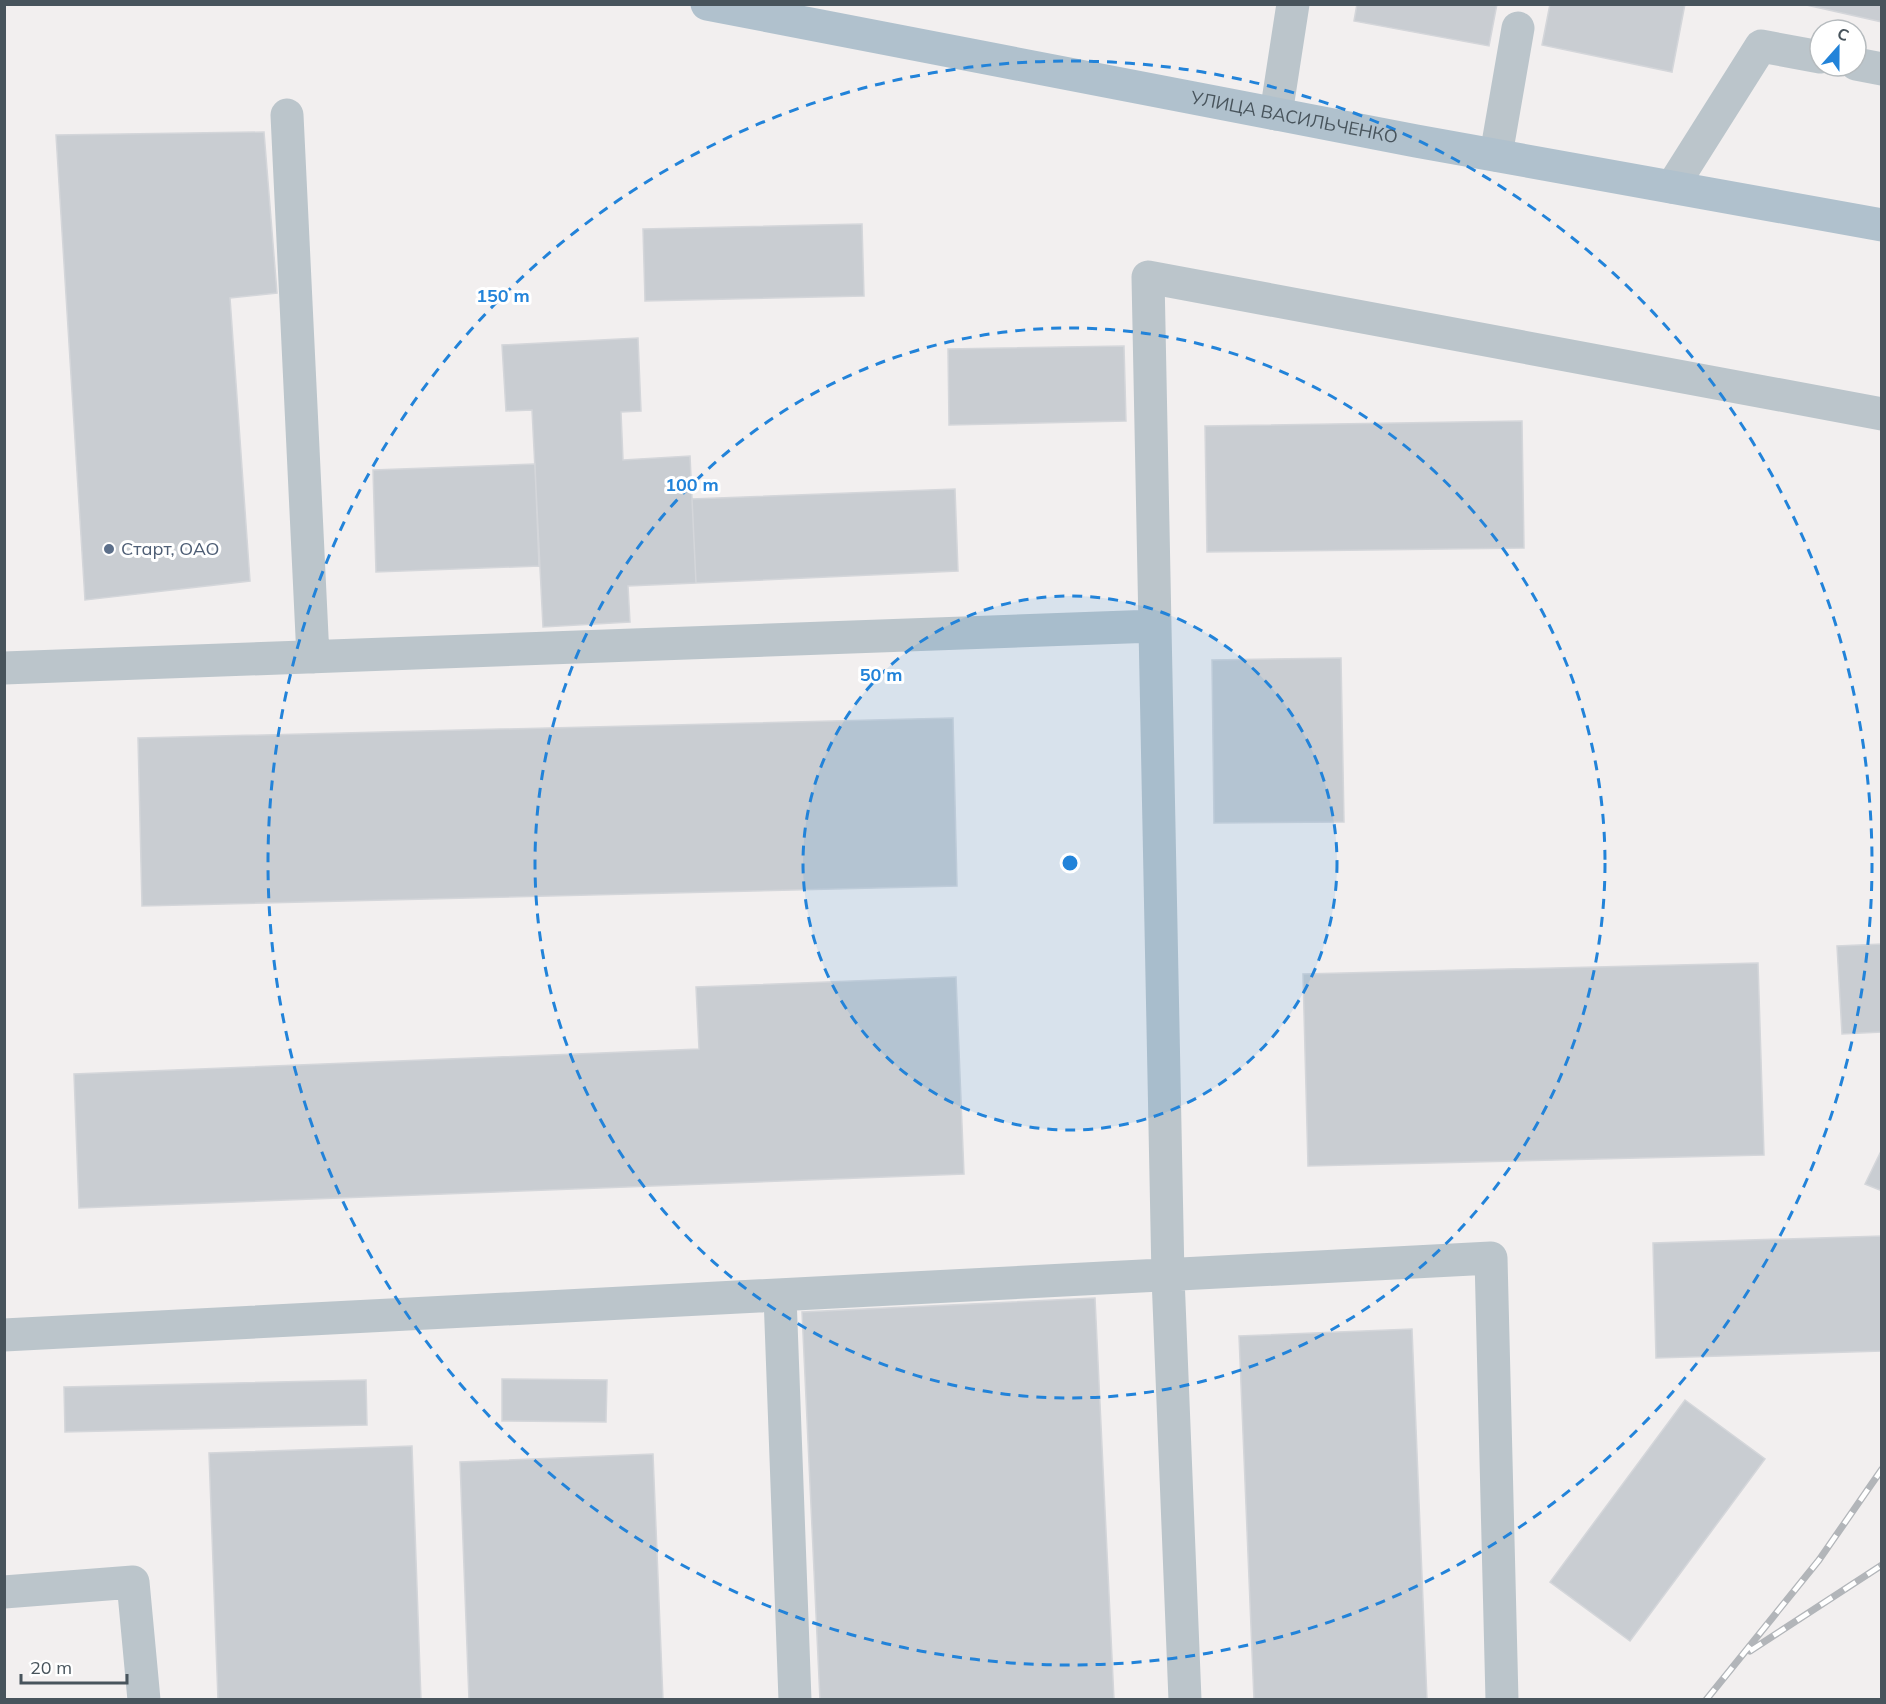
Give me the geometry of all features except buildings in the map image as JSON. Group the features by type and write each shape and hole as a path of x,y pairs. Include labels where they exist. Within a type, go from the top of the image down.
{"main road":[{"name":"УЛИЦА ВАСИЛЬЧЕНКО","path":"707,4 1276,114 1881,225"}],"lane":[{"path":"1276,114 1293,4"},
{"path":"1496,155 1518,28"},
{"path":"1672,187 1761,46 1808,55"},
{"path":"287,115 313,657"},
{"path":"1185,1700 1168,1277 1148,277 1881,414"},
{"path":"4,668 1155,626"},
{"path":"4,1335 1168,1277 1491,1258 1502,1700"},
{"path":"780,1296 795,1700"},
{"path":"4,1592 133,1582 144,1700"}],"railway":[{"path":"1706,1700 1819,1560 1882,1469"},
{"path":"1750,1651 1882,1565"}],"place":[{"name":"Старт, ОАО","path":"109,549"}]}
